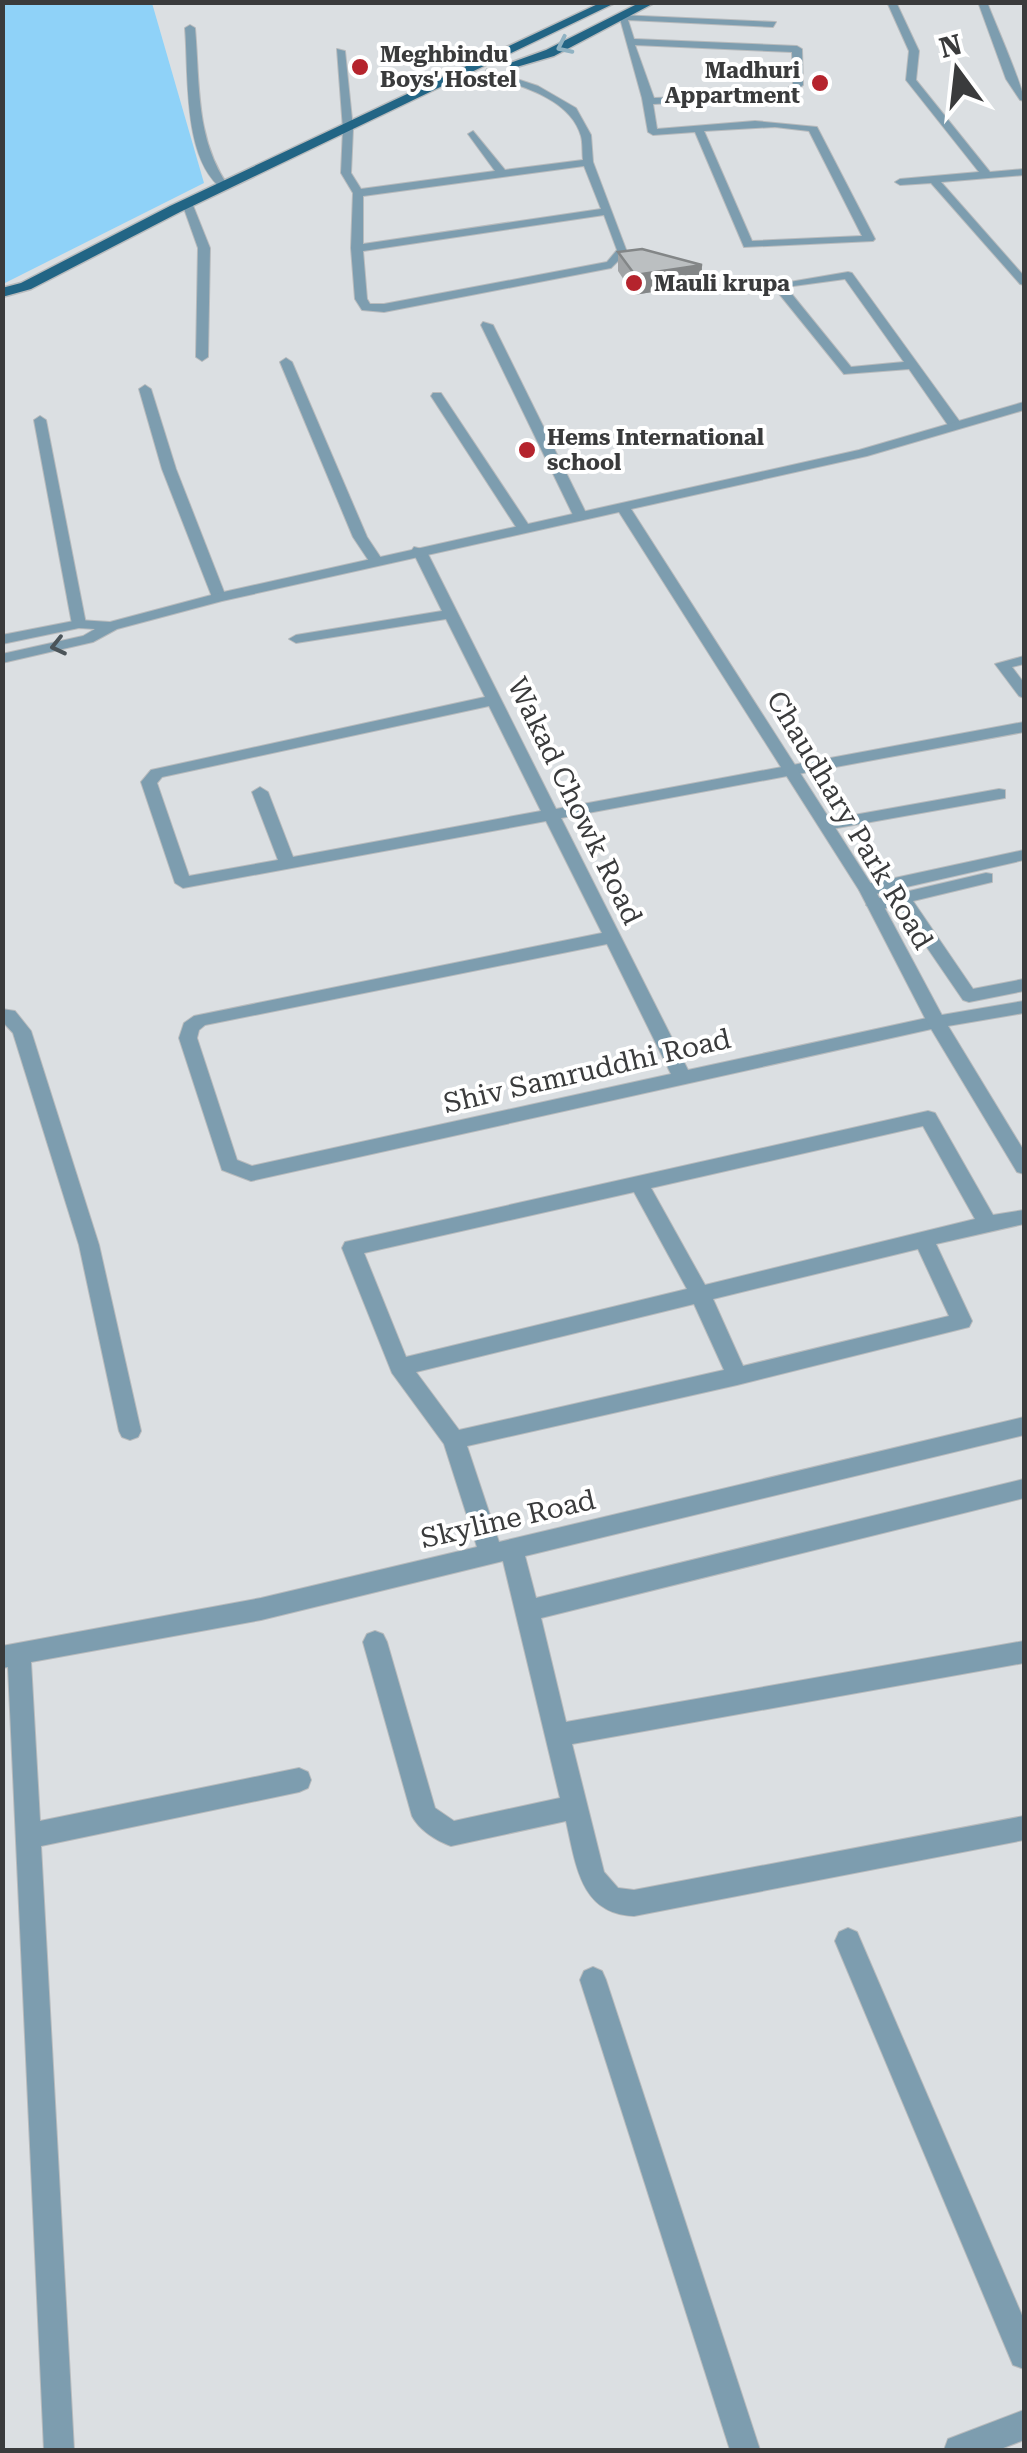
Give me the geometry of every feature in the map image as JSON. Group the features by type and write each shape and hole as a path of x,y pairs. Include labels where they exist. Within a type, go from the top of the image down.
{"main road":[{"path":"2,293 26,286 187,204 612,2"},
{"path":"436,88 550,53 651,2"},
{"path":"2,312 16,304 26,286"}],"street":[{"path":"891,2 914,51 911,80 987,174"},
{"path":"982,2 1011,79 1024,98"},
{"path":"699,130 748,245 869,239 814,129 784,126 653,132 622,17 773,24"},
{"path":"190,28 193,85 207,165 224,187"},
{"path":"630,42 786,46 800,52 798,85 783,96 684,101 646,98"},
{"path":"340,51 348,129 346,173 358,193 360,299 366,306 384,308 611,266 622,250 604,212 588,162 586,134 572,110 534,88 487,72"},
{"path":"473,134 502,174"},
{"path":"358,193 588,162"},
{"path":"900,182 1024,172"},
{"path":"932,179 1024,282"},
{"path":"187,204 204,248 202,357"},
{"path":"357,248 604,212"},
{"path":"912,364 848,371 778,285 848,275 912,364 955,425"},
{"path":"488,325 580,515"},
{"path":"286,362 360,537 376,561"},
{"path":"145,389 168,469 219,596"},
{"path":"438,396 523,527"},
{"path":"2,659 88,639 112,626 219,596 845,457 1024,406"},
{"path":"40,420 79,624"},
{"name":"Chaudhary Park Road","path":"622,506 871,897 936,1022 1024,1167"},
{"name":"Wakad Chowk Road","path":"419,550 682,1077"},
{"path":"296,639 451,614"},
{"path":"2,640 79,624 112,626"},
{"path":"1024,660 1002,664 1024,693"},
{"path":"494,700 157,773 149,782 182,883 1024,727"},
{"path":"260,792 287,863"},
{"path":"826,825 1000,794"},
{"path":"871,897 1024,855"},
{"path":"871,897 902,898 986,878"},
{"path":"902,898 969,996 1024,985"},
{"name":"Shiv Samruddhi Road","path":"612,937 200,1020 190,1027 188,1038 229,1165 251,1174 936,1022 1024,1007"},
{"path":"2,1015 9,1015 22,1031 89,1245 130,1431"},
{"path":"988,1224 928,1118 352,1248 400,1366 454,1440 528,1611 592,1877 602,1894 614,1903 634,1903 1024,1828"},
{"path":"639,1183 700,1294 737,1376"},
{"path":"400,1366 1024,1217"},
{"path":"454,1440 962,1322 924,1240"},
{"name":"Skyline Road","path":"11,1656 262,1609 1024,1426"},
{"path":"528,1611 1024,1488"},
{"path":"375,1642 425,1816 451,1834 575,1806"},
{"path":"557,1735 1024,1652"},
{"path":"11,1656 28,1836 58,2450"},
{"path":"28,1836 299,1780"},
{"path":"848,1941 1024,2354"},
{"path":"593,1980 745,2450"},
{"path":"959,2450 1024,2425"}],"shaded area":[{"path":"3,2 152,3 204,183 3,284"}],"building":[{"path":"642,249 702,265 635,275 618,252"}],"place":[{"name":"Meghbindu Boys' Hostel","path":"360,67"},
{"name":"Madhuri Appartment","path":"820,83"},
{"name":"Mauli krupa","path":"634,283"},
{"name":"Hems International school","path":"527,450"}]}
